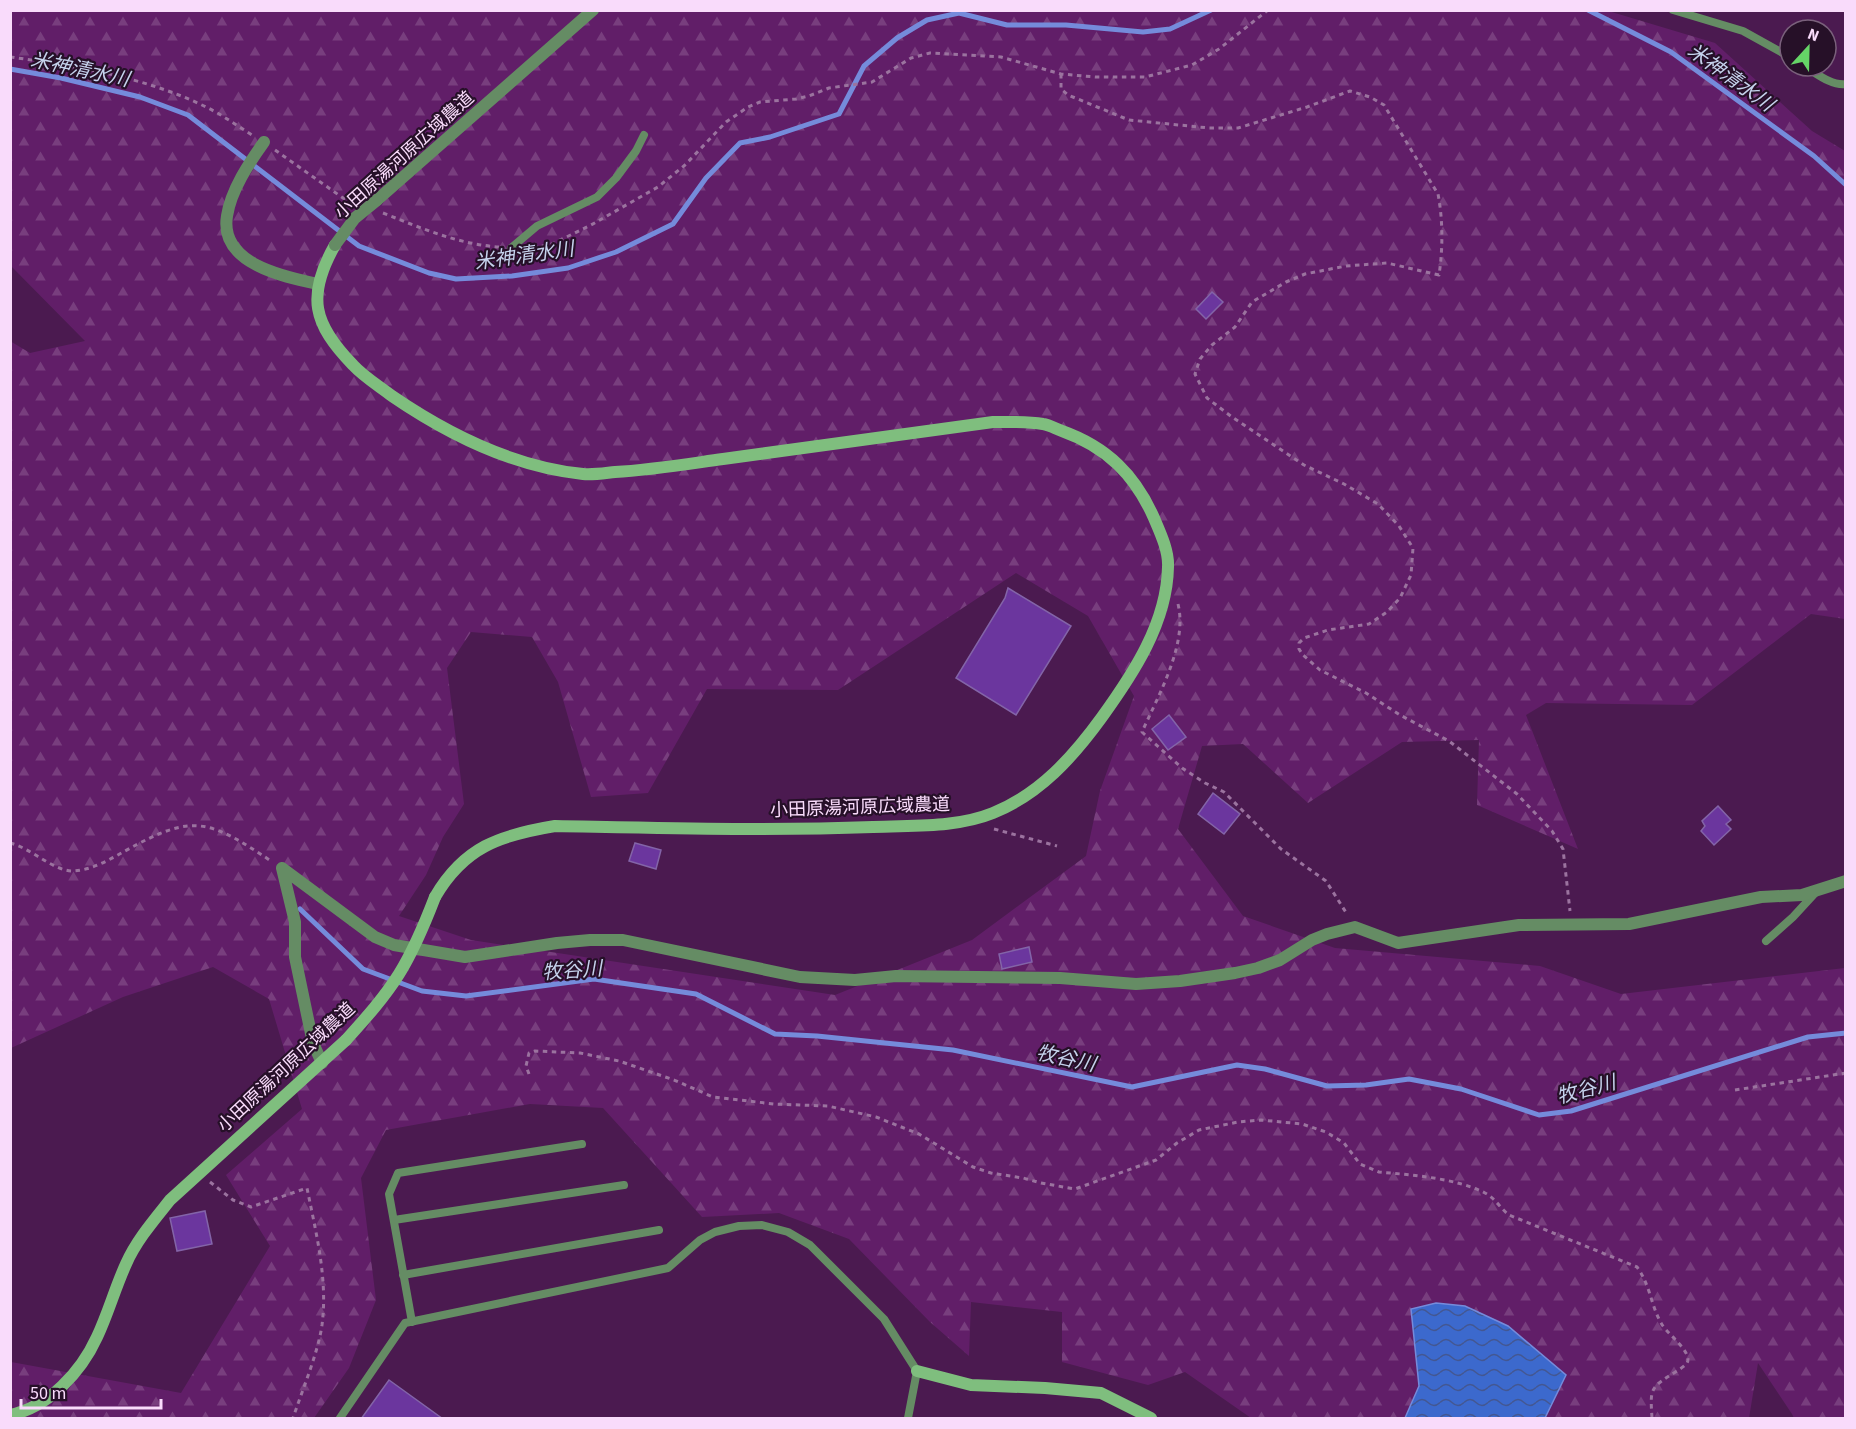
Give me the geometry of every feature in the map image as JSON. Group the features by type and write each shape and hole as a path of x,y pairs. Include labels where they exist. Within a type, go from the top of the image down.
{"street":[{"name":"小田原湯河原広域農道","path":"10,1415 40,1404 65,1384 96,1339 126,1262 146,1230 170,1200 346,1041 374,1009 398,976 422,930 435,897 445,881 458,865 475,852 498,839 555,826 743,830 848,828 950,824 984,815 1023,798 1053,774 1083,743 1130,678 1159,616 1166,590 1169,564 1160,531 1149,506 1133,481 1113,458 1084,439 1044,424 993,422 645,470 585,474 535,465 466,439 415,412 359,372 333,345 323,328 317,309 318,284 325,263 335,245 355,218 593,10"},
{"path":"261,146 234,193 226,221 229,235 244,258 262,268 287,278 318,284"},
{"path":"282,868 375,937 394,945 465,957 556,943 623,940 780,974 837,980 896,976 1060,978 1136,984 1180,981 1258,968 1280,960 1312,940 1355,927 1398,943 1519,924 1629,924 1761,897 1802,895 1845,881"},
{"path":"282,868 295,922 295,957 314,1043 322,1063"},
{"path":"917,1371 971,1385 1101,1393 1151,1419"}],"lane":[{"path":"1673,10 1743,31 1778,50"},
{"path":"1823,78 1840,85 1845,84"},
{"path":"511,248 537,226 597,197 616,178 636,151 644,135"},
{"path":"1766,941 1817,891"},
{"path":"411,1322 389,1194 398,1173 582,1144"},
{"path":"394,1221 624,1185"},
{"path":"340,1419 405,1323 668,1268 700,1240 715,1232 739,1226 762,1225 788,1232 810,1245 884,1319 917,1371 908,1419"},
{"path":"403,1275 659,1230"}],"path":[{"path":"841,86 864,84 879,79 911,58 930,52 1001,57 1061,74 1145,77 1192,64 1219,49 1268,10"},
{"path":"1061,74 1061,89 1068,95 1129,120 1209,128 1238,128 1350,91 1384,105 1438,194 1441,218 1439,275 1387,263 1305,274 1286,282 1252,302 1235,327 1212,345 1200,359 1195,374 1207,398 1304,465 1344,484 1378,504 1399,526 1413,548 1411,575 1400,598 1387,612 1369,624 1328,630 1304,638 1299,643 1299,649 1303,656 1320,670 1366,693 1400,715 1449,741 1517,794 1552,831 1563,849 1571,925"},
{"path":"1179,604 1181,615 1167,678 1142,732 1182,768 1224,792 1281,849 1326,881 1355,927"},
{"path":"984,815 992,828 1057,846"},
{"path":"10,843 69,871 84,870 161,832 185,825 207,826 237,838 282,868"},
{"path":"529,1074 526,1060 529,1053 535,1051 580,1053 609,1059 674,1080 713,1097 774,1104 828,1106 876,1117 919,1134 973,1167 991,1173 1076,1189 1156,1160 1177,1143 1199,1130 1261,1120 1282,1121 1313,1127 1344,1143 1360,1164 1379,1172 1466,1185 1488,1194 1509,1215 1637,1268 1647,1284 1654,1310 1662,1325 1671,1337 1686,1350 1689,1357 1688,1362 1682,1368 1655,1384 1651,1394 1652,1419"},
{"path":"1735,1090 1845,1073"},
{"path":"201,1171 213,1186 233,1200 251,1207 307,1188 325,1292 322,1328 292,1419"}],"green space":[{"path":"1605,10 1715,43 1812,131 1845,151 1845,619 1811,614 1692,705 1546,703 1526,715 1578,849 1477,805 1479,740 1402,742 1308,803 1243,744 1202,746 1178,829 1243,916 1335,948 1540,966 1621,994 1845,968 1845,1418 1794,1418 1758,1363 1749,1418 1251,1418 1185,1372 1148,1385 1062,1362 1062,1312 971,1302 969,1356 930,1322 849,1239 779,1213 702,1217 603,1108 530,1104 386,1130 361,1178 376,1300 349,1368 314,1418 11,1418 11,1362 181,1393 270,1246 226,1175 302,1109 269,999 213,967 123,997 11,1048 10,341 30,353 85,341 11,266 11,11","holes":["1016,573 1088,616 1134,696 1100,791 1086,856 972,940 835,995 471,940 399,916 426,875 443,837 464,804 447,668 471,632 532,637 558,682 591,797 648,793 707,689 838,690"]}],"water":[{"path":"1436,1303 1465,1306 1508,1326 1566,1375 1545,1418 1405,1418 1419,1386 1411,1309"}],"building":[{"path":"1212,292 1223,302 1206,319 1196,309"},
{"path":"1008,588 1071,626 1016,715 956,678 1005,598"},
{"path":"1169,715 1186,737 1168,750 1152,729"},
{"path":"1213,793 1240,814 1224,834 1198,814"},
{"path":"1718,806 1731,820 1726,824 1731,829 1714,845 1701,831 1705,826 1702,821"},
{"path":"635,843 661,850 656,869 629,861"},
{"path":"1029,947 1032,962 1002,969 999,954"},
{"path":"205,1211 212,1244 177,1251 170,1218"},
{"path":"389,1380 443,1419 361,1419"}],"waterway":[{"name":"米神清水川","path":"10,69 61,78 140,97 188,115 359,246 429,273 456,279 512,276 568,268 616,252 673,224 706,178 740,143 770,137 839,114 864,66 897,38 927,20 959,13 1007,25 1066,25 1143,32 1170,29 1211,10"},
{"name":"米神清水川","path":"1588,10 1671,52 1814,156 1846,185"},
{"name":"牧谷川","path":"300,909 363,969 422,991 466,996 594,979 696,994 775,1034 953,1050 1132,1087 1237,1065 1265,1069 1327,1086 1366,1085 1409,1079 1461,1089 1539,1115 1571,1111 1808,1037 1846,1033"}]}
